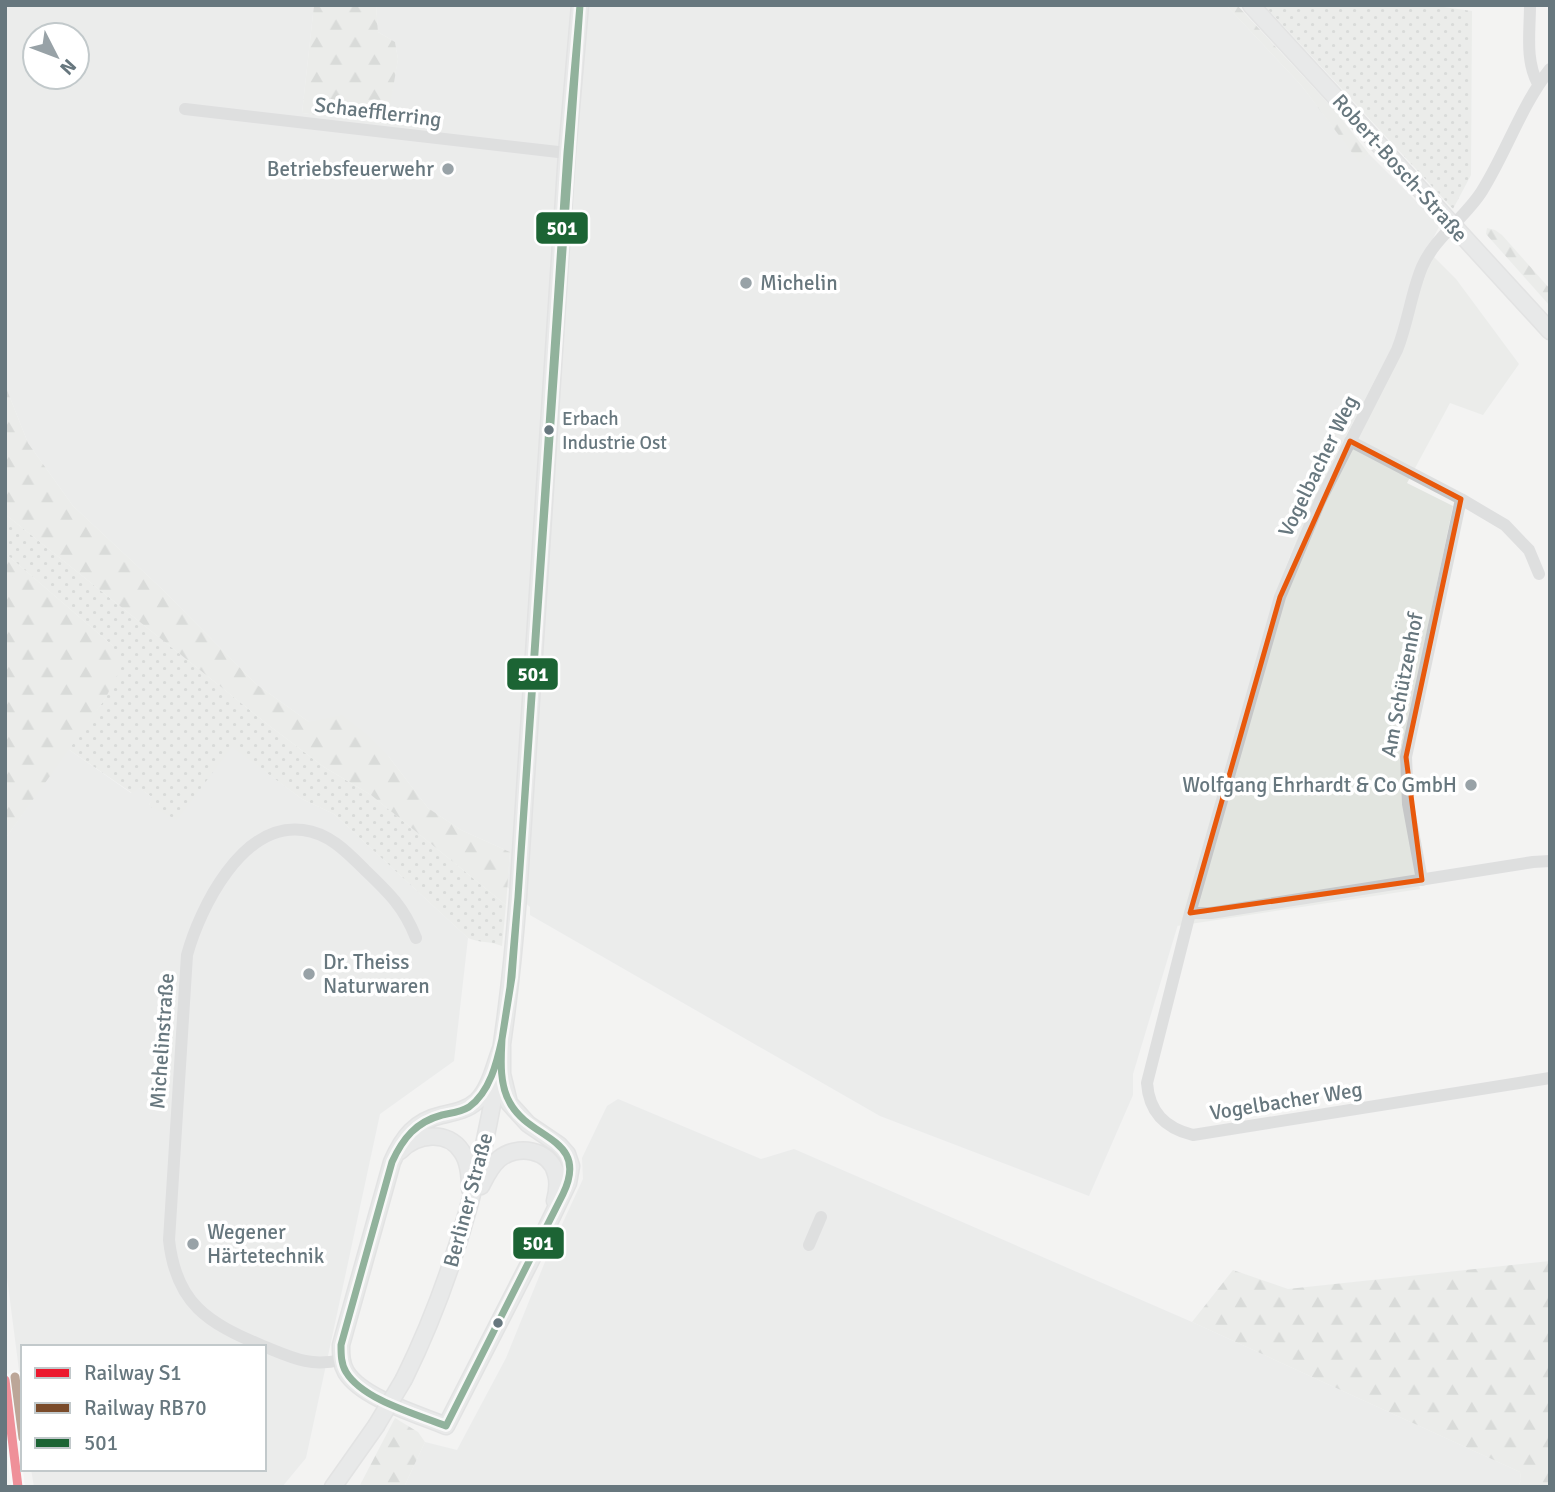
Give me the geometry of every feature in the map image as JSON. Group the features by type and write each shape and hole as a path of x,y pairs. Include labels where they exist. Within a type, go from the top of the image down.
{"street":[{"name":"Berliner Straße","path":"333,1487 376,1426 404,1379 443,1292 466,1221 489,1120 502,1046 513,965 567,153 580,5"},
{"name":"Robert-Bosch-Straße","path":"1251,5 1550,331"},
{"path":"1530,5 1529,60 1531,72 1538,84"},
{"name":"Vogelbacher Weg","path":"1550,69 1518,118 1483,188 1452,225 1423,267 1402,339 1320,501 1280,597 1190,913 1147,1083 1154,1110 1169,1126 1192,1135 1550,1078"},
{"name":"Schaefflerring","path":"185,109 567,153"},
{"path":"1350,441 1486,512 1518,537 1529,550 1539,574"},
{"name":"Am Schützenhof","path":"1422,880 1408,804 1406,757 1461,499"},
{"name":"Michelinstraße","path":"262,1345 231,1332 199,1311 184,1292 174,1272 169,1240 187,955 191,939 210,898 232,866 261,839 293,830 318,834 344,849 399,903 416,938"},
{"path":"1190,913 1211,914 1550,861"},
{"path":"502,1046 502,1074 509,1103 528,1124 559,1145 567,1154 571,1166 568,1183 446,1426 366,1391 346,1372 341,1360 341,1345 392,1161 411,1129 426,1120 456,1113 478,1100 485,1090 502,1046"},
{"path":"392,1161 402,1148 414,1140 439,1136 451,1141 462,1150 467,1164 470,1187 466,1221"},
{"path":"466,1221 490,1168 500,1157 524,1149 535,1152 553,1166 557,1176 553,1213"},
{"path":"808,1245 821,1217"},
{"name":"Michelinstraße","path":"266,1347 300,1361 323,1363 341,1360"}],"highlighted area":[{"path":"1350,441 1461,499 1406,757 1422,880 1190,913 1280,597"}],"shaded area":[{"path":"5,5 314,5 302,113 386,124 398,59 395,42 378,32 376,5 1226,5 1301,85 1359,161 1369,154 1440,225 1427,250 1402,328 1306,513 1283,575 1133,1074 1133,1095 1089,1196 880,1116 530,915 530,907 507,887 510,852 461,830 428,808 389,757 309,722 256,684 162,589 73,506 28,443 5,385"},
{"path":"232,746 302,799 334,814 468,938 454,1061 380,1114 306,1458 282,1487 34,1487 31,1471 266,1471 266,1345 21,1345 21,1386 5,1262 5,839 68,749 131,793 138,787 153,798 149,805"},
{"path":"618,1099 761,1159 794,1149 1192,1322 1520,1472 1521,1480 1518,1487 404,1487 425,1442 457,1450 506,1358 547,1257 583,1179 582,1158 607,1106"}],"green space":[{"path":"314,5 376,5 378,32 395,42 398,59 387,124 302,113"},
{"path":"1226,5 1237,5 1337,113 1369,154 1359,162 1301,85"},
{"path":"1264,5 1429,5 1472,11 1471,175 1453,209"},
{"path":"1487,228 1502,235 1550,289 1550,306 1486,234"},
{"path":"1427,250 1456,279 1519,364 1483,415 1450,403 1407,483 1453,506 1400,761 1404,810 1420,889 1177,926 1283,575 1306,513 1402,328"},
{"path":"5,385 28,443 73,506 162,589 256,684 309,722 342,715 369,736 389,757 428,808 461,830 510,852 506,905 371,795 324,767 271,727 5,514"},
{"path":"5,514 271,727 324,767 371,795 506,905 502,946 468,938 334,814 302,799 232,747 177,820 149,806 152,797 139,788 132,793 68,749 105,699 113,646 5,553"},
{"path":"5,553 113,646 122,666 105,699 5,839"},
{"path":"1550,1261 1550,1487 1518,1487 1520,1472 1192,1322 1233,1270 1288,1289"},
{"path":"395,1418 418,1432 425,1442 404,1487 359,1487"}],"rail line":[{"name":"RB70","path":"15,1377 21,1423"},
{"name":"S1","path":"5,1380 18,1487"}],"transit line":[{"name":"501","path":"518,897 567,153 580,5"},
{"name":"501","path":"518,897 580,5"},
{"name":"501","path":"502,1039 510,987 518,897"},
{"name":"501","path":"502,1039 512,977 518,897"},
{"name":"501","path":"502,1039 502,1080 506,1096 519,1115 563,1150 569,1161 569,1176 563,1194 446,1426 391,1405 365,1391 344,1369 341,1345 396,1153 411,1132 425,1122 463,1110 476,1101 491,1076 502,1039"}],"place":[{"name":"Betriebsfeuerwehr","path":"448,169"},
{"name":"Michelin","path":"746,283"},
{"name":"Erbach Industrie Ost","path":"549,430"},
{"name":"Wolfgang Ehrhardt & Co GmbH","path":"1471,785"},
{"name":"Dr. Theiss Naturwaren","path":"309,974"},
{"name":"Wegener Härtetechnik","path":"193,1244"}]}
